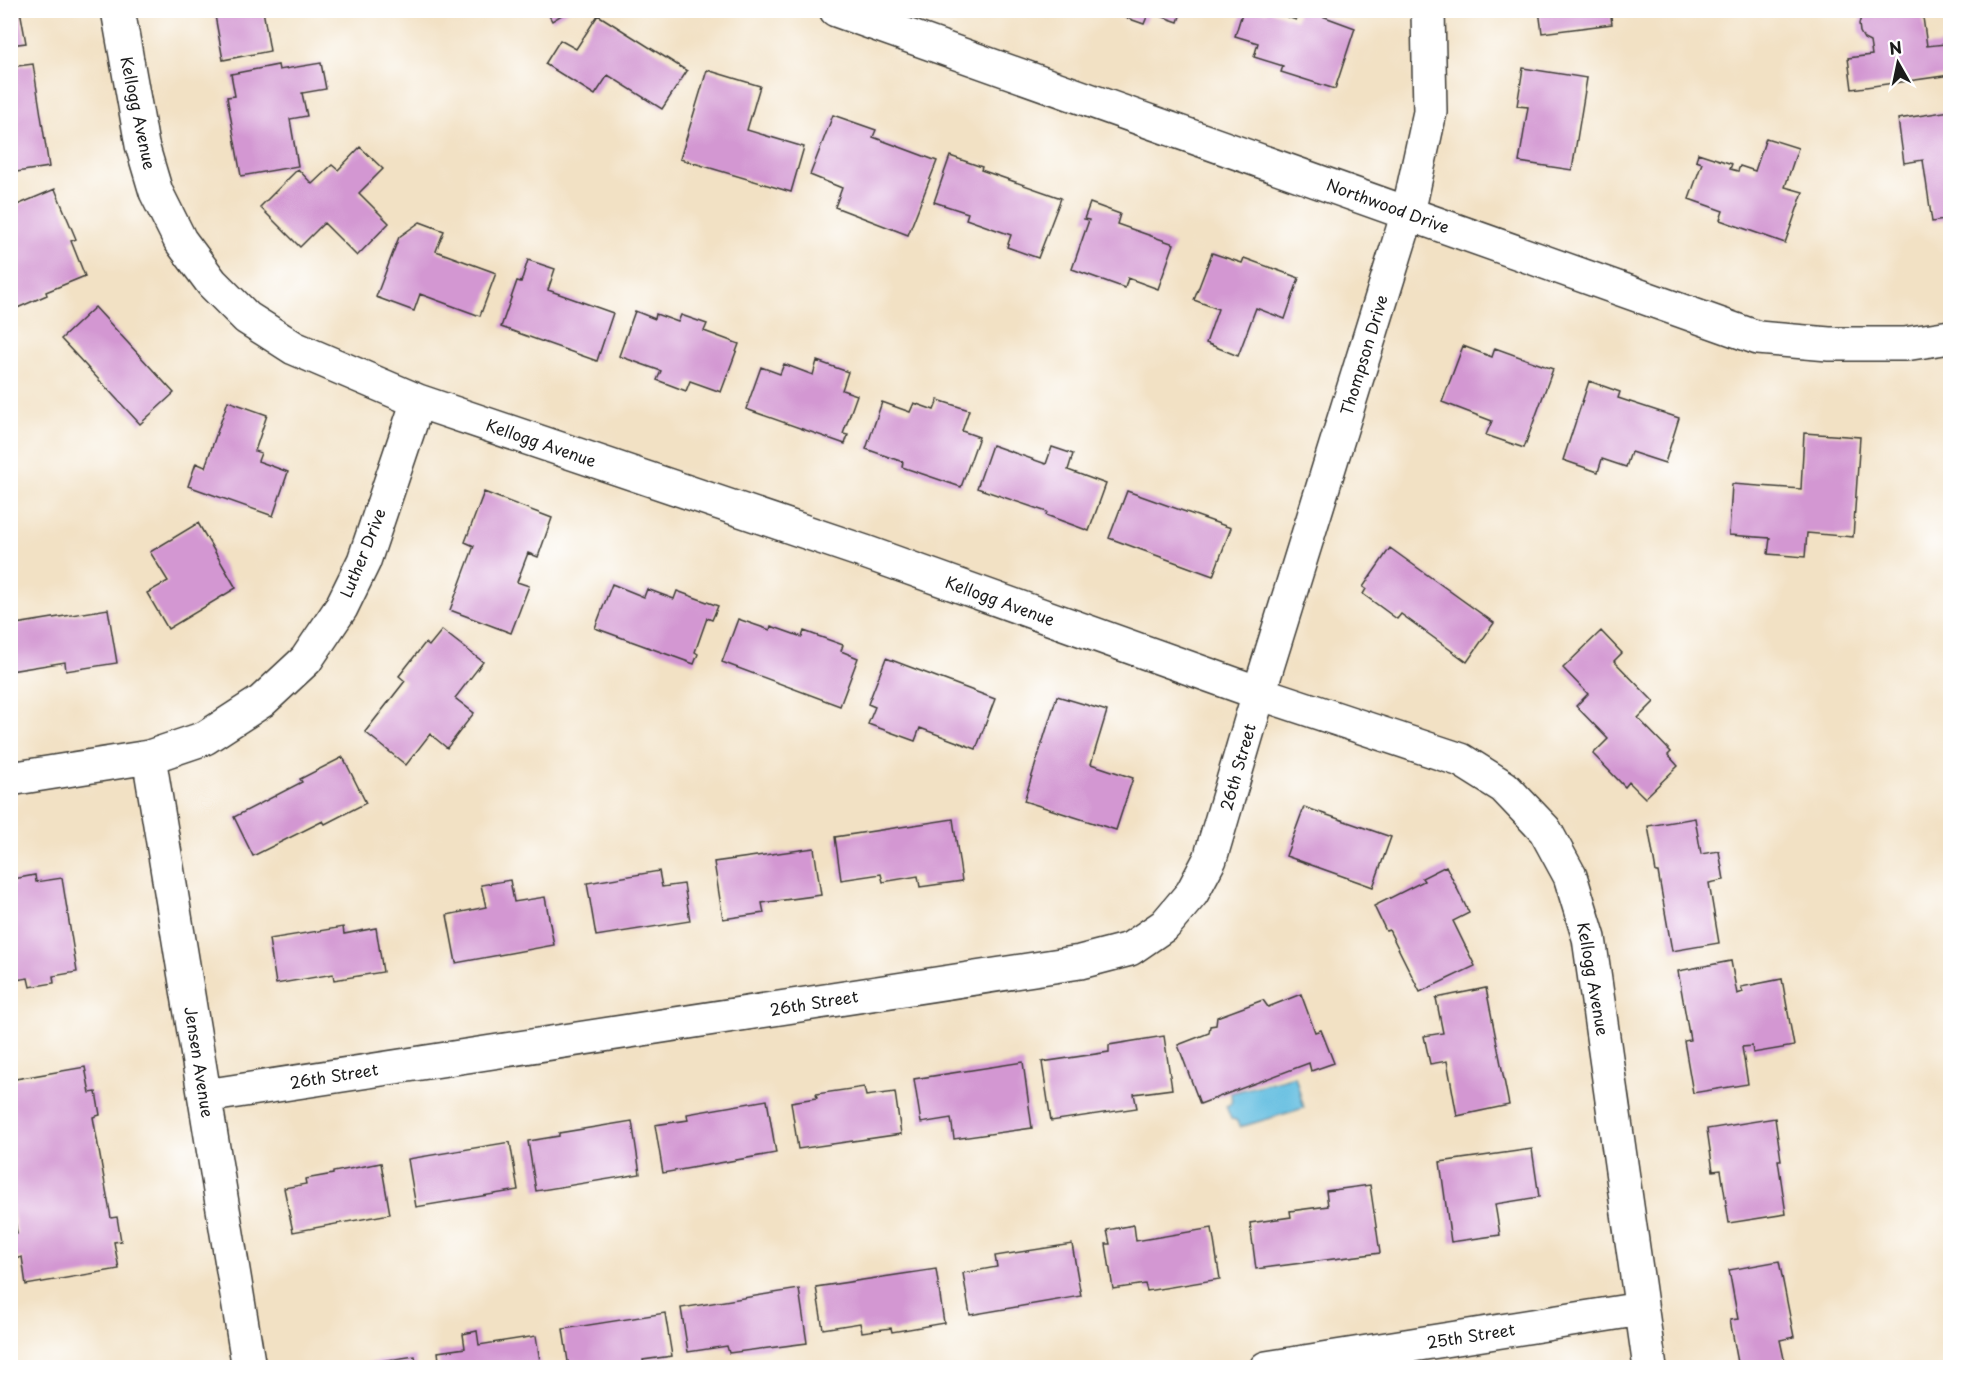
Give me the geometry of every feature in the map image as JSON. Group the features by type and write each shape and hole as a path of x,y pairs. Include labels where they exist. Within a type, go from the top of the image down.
{"street":[{"name":"Kellogg Avenue","path":"118,10 142,145 156,192 180,240 212,284 247,318 294,348 418,401 865,552 1259,693 1461,760 1504,787 1545,830 1570,876 1589,938 1650,1368"},
{"name":"Northwood Drive","path":"836,10 1758,338 1829,344 1905,344 1950,337"},
{"name":"Thompson Drive","path":"1259,693 1408,213 1430,112 1428,10"},
{"name":"Luther Drive","path":"10,779 149,757 205,738 262,701 306,660 341,608 364,561 418,401"},
{"name":"26th Street","path":"205,1096 1080,962 1130,949 1165,925 1192,893 1210,859 1259,693"},
{"name":"Jensen Avenue","path":"149,757 249,1368"},
{"name":"25th Street","path":"1266,1368 1641,1309"}],"water":[{"path":"1295,1076 1304,1108 1240,1127 1236,1120 1231,1119 1226,1106 1232,1103 1231,1093"}],"building":[{"path":"10,10 20,10 26,43 10,45"},
{"path":"214,10 263,10 270,51 223,60"},
{"path":"546,10 570,10 552,21"},
{"path":"1104,10 1182,10 1178,22 1149,12 1144,24"},
{"path":"1243,10 1258,10 1265,13 1268,10 1296,20 1298,10 1306,10 1355,28 1335,89 1281,72 1283,66 1254,57 1258,43 1235,36"},
{"path":"1539,10 1610,10 1612,24 1542,33"},
{"path":"1869,10 1922,10 1927,46 1945,44 1950,75 1852,89 1848,58 1872,55 1870,42 1864,39 1859,24 1861,17 1869,13"},
{"path":"598,15 687,71 662,109 608,75 595,95 545,64 560,40 576,49"},
{"path":"321,63 326,89 302,93 307,116 290,119 298,166 241,176 227,97 235,96 231,74 278,65 279,70"},
{"path":"33,64 49,167 10,173 10,67"},
{"path":"1523,68 1587,78 1572,170 1519,162 1528,107 1517,106"},
{"path":"707,70 760,86 747,130 804,147 791,192 680,159"},
{"path":"1950,111 1950,219 1932,222 1923,160 1904,163 1898,119"},
{"path":"833,115 876,130 873,137 937,161 908,235 835,207 842,188 810,175"},
{"path":"1766,138 1798,148 1785,187 1803,192 1785,243 1720,220 1723,211 1689,199 1702,163 1696,161 1698,153 1732,164 1730,169 1738,171 1740,166 1755,171"},
{"path":"360,147 383,169 359,193 389,223 357,256 324,223 300,247 260,207 298,169 312,184 332,165 338,170"},
{"path":"950,156 982,167 981,170 1061,198 1038,258 1007,247 1011,235 966,219 968,213 934,202"},
{"path":"55,189 76,239 71,241 85,276 46,292 47,295 15,309 10,298 10,208"},
{"path":"1090,203 1120,214 1117,224 1174,244 1158,289 1128,278 1125,288 1072,269 1089,220 1084,219"},
{"path":"420,222 444,231 436,251 496,273 480,316 420,294 414,311 376,297 399,237"},
{"path":"1212,253 1242,263 1244,258 1299,278 1285,319 1256,308 1238,356 1206,343 1218,309 1194,300"},
{"path":"528,260 555,269 548,290 613,313 597,361 501,327 517,281 521,282"},
{"path":"95,307 174,393 140,424 61,339"},
{"path":"635,311 655,319 656,314 678,322 681,315 707,324 704,331 739,344 721,392 690,381 686,391 657,380 661,371 619,356"},
{"path":"1463,346 1492,357 1495,348 1553,369 1524,448 1486,435 1492,421 1442,402"},
{"path":"817,361 848,372 842,390 857,395 843,434 848,435 845,444 746,409 761,367 780,374 784,364 813,375"},
{"path":"1589,381 1620,392 1618,398 1679,418 1665,463 1631,452 1626,467 1602,459 1598,472 1563,460"},
{"path":"938,400 969,410 962,431 979,437 961,487 902,467 903,462 866,449 882,402 910,412 914,403 934,410"},
{"path":"228,401 267,415 255,451 261,453 258,461 288,472 273,516 188,486 196,463 205,467"},
{"path":"1804,433 1860,437 1853,537 1807,533 1805,557 1768,554 1770,538 1729,535 1732,484 1801,489"},
{"path":"992,445 1046,464 1052,447 1073,454 1068,470 1106,484 1089,531 1046,515 1047,512 977,488"},
{"path":"1950,470 1950,502 1949,502 1944,471"},
{"path":"1127,491 1231,528 1213,576 1109,538"},
{"path":"484,492 552,518 538,557 528,553 517,582 529,586 511,633 450,610 474,546 465,542"},
{"path":"198,523 236,588 168,629 147,593 168,581 150,552"},
{"path":"1390,548 1494,623 1467,662 1401,614 1397,619 1363,594 1366,589 1363,587"},
{"path":"612,584 644,597 647,589 674,599 677,591 718,606 712,620 707,618 695,652 698,654 694,664 595,628"},
{"path":"108,609 117,663 66,671 65,662 10,671 10,625"},
{"path":"738,619 770,630 771,626 802,637 804,631 843,645 841,651 858,658 840,706 722,662"},
{"path":"442,630 483,662 455,698 474,713 447,748 430,734 406,765 365,732 405,681 399,676 425,643 429,646"},
{"path":"1601,631 1622,653 1614,661 1654,702 1638,718 1671,752 1668,755 1678,766 1645,798 1629,782 1625,787 1593,754 1608,739 1576,706 1588,694 1563,668"},
{"path":"886,658 995,699 976,749 920,728 915,741 868,724 875,707 868,704"},
{"path":"1057,696 1107,711 1091,764 1133,778 1116,830 1024,801"},
{"path":"343,757 366,803 325,824 323,821 253,856 234,817 302,782 300,779"},
{"path":"1304,807 1391,837 1373,887 1286,856"},
{"path":"1695,818 1701,854 1719,851 1724,880 1709,883 1719,943 1672,951 1648,826"},
{"path":"953,819 962,881 920,887 918,876 883,882 881,874 841,880 835,837"},
{"path":"814,848 821,895 762,903 764,913 723,919 714,862"},
{"path":"1446,866 1469,913 1453,921 1475,966 1420,992 1389,930 1386,931 1374,906 1424,881 1422,878"},
{"path":"659,871 662,887 684,884 690,921 596,936 587,883"},
{"path":"35,875 36,882 62,878 77,972 53,976 54,983 30,987 28,978 10,981 10,885 14,885 13,879"},
{"path":"510,880 514,902 545,897 554,945 456,963 447,915 486,907 481,885"},
{"path":"343,927 344,934 376,928 383,972 334,980 333,974 276,984 269,939"},
{"path":"1731,961 1737,994 1743,992 1741,987 1782,979 1794,1046 1753,1053 1752,1046 1742,1047 1748,1084 1693,1093 1684,1041 1690,1040 1678,971"},
{"path":"1486,988 1509,1105 1457,1116 1447,1061 1430,1064 1424,1036 1443,1033 1436,998"},
{"path":"1301,994 1315,1032 1321,1030 1334,1063 1311,1071 1309,1063 1200,1104 1178,1045 1209,1033 1210,1026 1216,1025 1217,1017 1263,1000 1268,1007"},
{"path":"1164,1036 1172,1089 1134,1094 1137,1108 1051,1121 1042,1062 1109,1052 1109,1045"},
{"path":"1023,1062 1032,1128 954,1139 951,1118 921,1123 914,1079"},
{"path":"85,1067 90,1093 96,1092 100,1115 93,1117 111,1218 117,1217 121,1241 114,1242 119,1269 26,1285 22,1257 15,1259 11,1234 17,1233 10,1195 10,1080"},
{"path":"864,1087 866,1096 895,1092 901,1134 798,1149 791,1102 817,1098 816,1094"},
{"path":"767,1100 776,1153 663,1173 655,1125 688,1120 687,1114"},
{"path":"1775,1118 1781,1160 1778,1160 1786,1214 1729,1223 1721,1170 1713,1171 1707,1129"},
{"path":"632,1121 640,1174 536,1191 528,1141 559,1136 559,1133"},
{"path":"510,1142 518,1190 416,1207 408,1159"},
{"path":"1532,1149 1539,1197 1495,1204 1500,1235 1451,1242 1440,1162"},
{"path":"381,1163 390,1214 293,1232 284,1188 306,1184 305,1179"},
{"path":"1370,1185 1380,1253 1256,1269 1250,1223 1291,1217 1290,1211 1328,1206 1326,1191"},
{"path":"1134,1225 1136,1241 1212,1228 1220,1279 1147,1291 1145,1284 1113,1289 1106,1244 1110,1244 1107,1230"},
{"path":"1072,1244 1081,1296 970,1315 963,1273 997,1267 995,1256"},
{"path":"1779,1261 1794,1337 1780,1340 1786,1368 1739,1368 1730,1320 1738,1319 1729,1270"},
{"path":"936,1269 944,1323 892,1332 891,1328 862,1332 860,1323 823,1329 816,1287"},
{"path":"799,1289 807,1343 729,1353 727,1346 688,1352 681,1308"},
{"path":"665,1313 672,1356 643,1360 644,1366 636,1368 569,1368 563,1329"},
{"path":"477,1331 479,1345 536,1336 541,1368 440,1368 438,1352 465,1348 463,1334"},
{"path":"415,1356 417,1368 346,1368 346,1366"}]}
